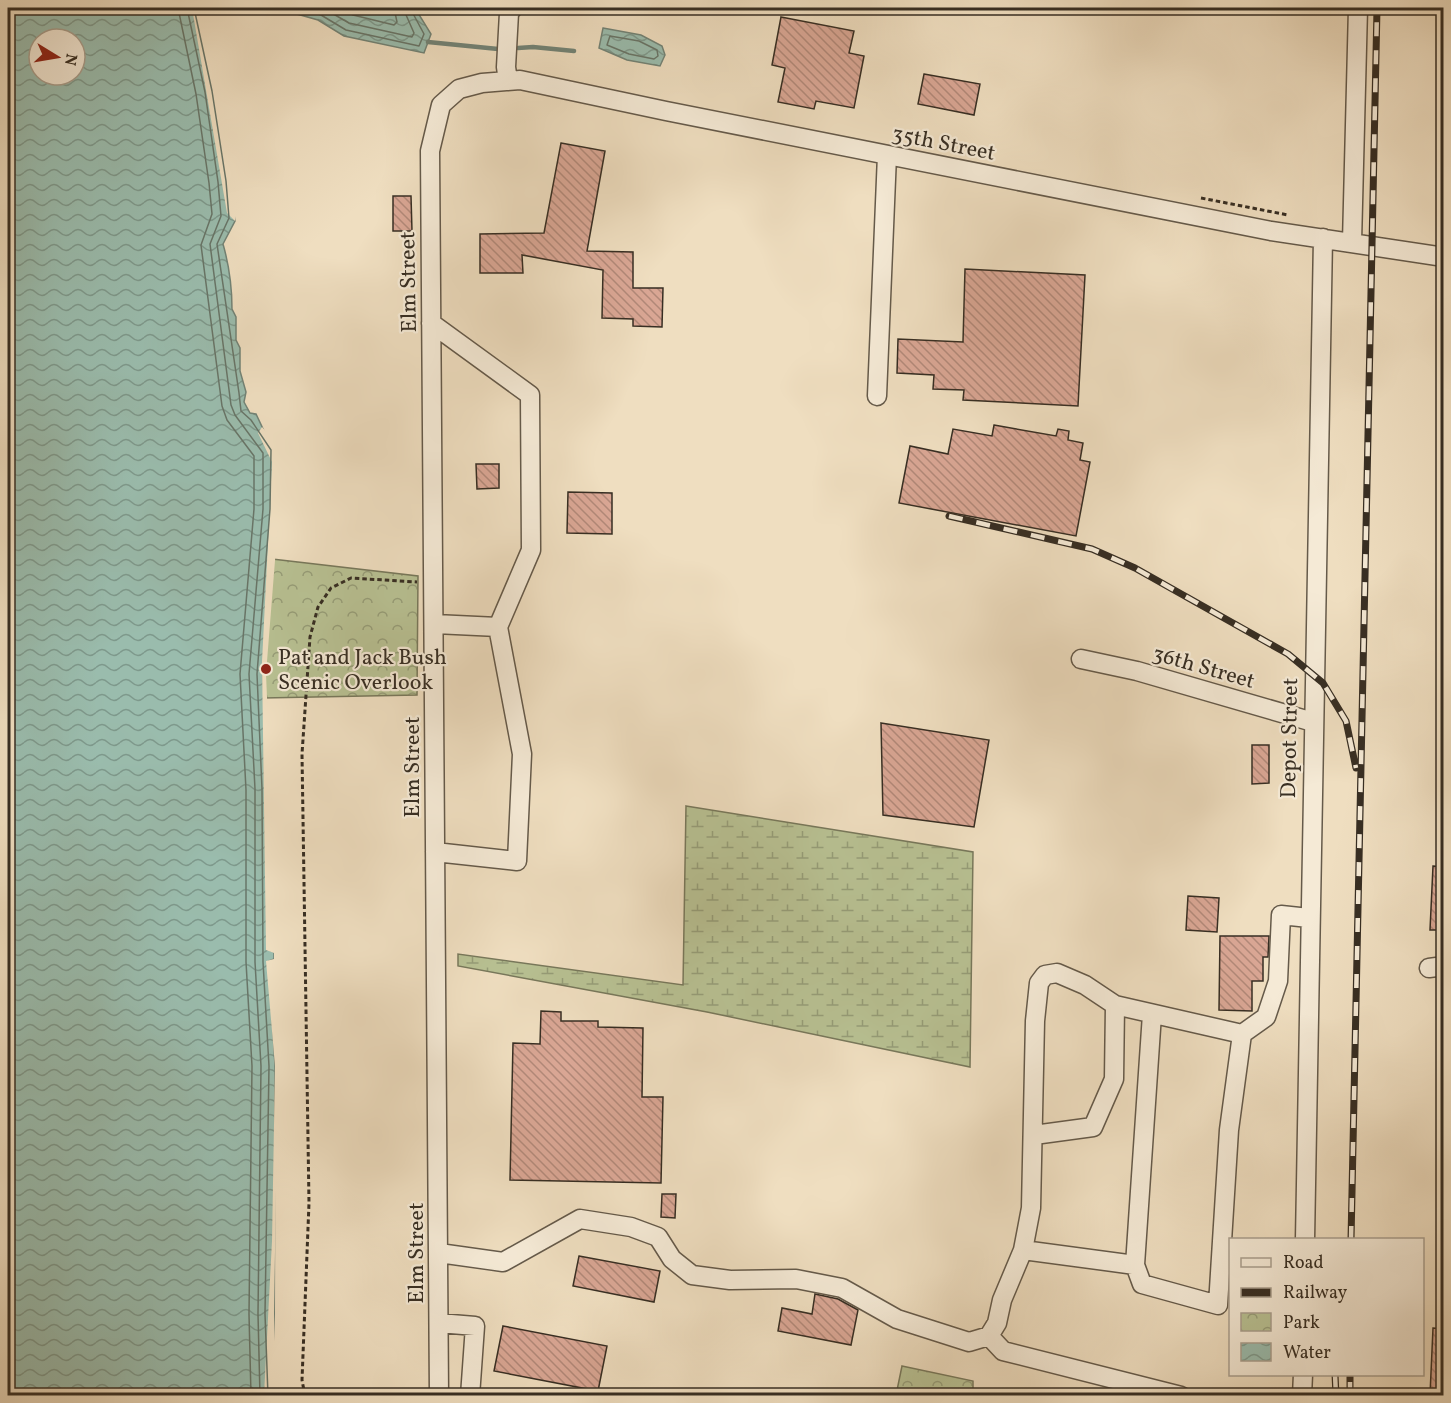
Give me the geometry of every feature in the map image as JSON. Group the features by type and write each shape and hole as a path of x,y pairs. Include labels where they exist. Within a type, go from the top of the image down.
{"street":[{"path":"508,81 506,67 509,24 513,8"},
{"path":"1352,242 1358,8"},
{"name":"35th Street","path":"441,105 459,89 520,80 1271,231 1443,257"},
{"name":"Elm Street","path":"439,1395 438,1110 434,1010 435,624 430,151 441,105"},
{"path":"877,396 887,155"},
{"name":"Depot Street","path":"1305,1238 1312,723 1323,238"},
{"path":"432,323 530,395 531,550 498,627 522,754 517,861 435,852"},
{"path":"435,624 498,627"},
{"name":"36th Street","path":"1081,658 1137,671 1312,723"},
{"path":"1152,1014 1135,1265 1142,1284 1218,1305 1229,1130 1242,1034 1266,1017 1278,981 1281,915 1310,918"},
{"path":"439,1253 503,1262 580,1219 631,1227 657,1237 672,1259 692,1275 730,1280 796,1280 842,1288 897,1318 969,1342 989,1336 997,1323 1002,1300 1023,1250 1031,1208 1035,1021 1039,983 1045,975 1057,973 1085,985 1115,1005 1202,1023 1242,1034"},
{"path":"1034,1134 1093,1127 1114,1079 1115,1005"},
{"path":"1023,1250 1135,1265"},
{"path":"439,1323 475,1326 470,1395"},
{"path":"989,1336 1003,1352 1181,1395"},
{"path":"1302,1395 1303,1376"}],"path":[{"path":"1200,198 1293,216"},
{"path":"305,1395 302,1380 309,1203 302,754 310,636 318,607 331,588 351,578 424,583"}],"green space":[{"path":"272,559 418,576 417,695 263,698 263,657"},
{"path":"686,806 973,852 970,1067 707,1012 458,966 458,954 683,985"},
{"path":"902,1366 973,1381 973,1395 896,1395"}],"water":[{"path":"8,8 200,8 231,180 235,221 223,244 230,276 232,309 236,317 240,371 246,392 244,402 250,413 256,414 265,433 277,447 263,674 268,789 269,950 274,952 274,959 269,961 275,1066 274,1395 8,1395"},
{"path":"292,8 415,8 431,34 424,53 344,36 318,20 297,14"},
{"path":"603,28 641,35 662,46 665,55 660,66 627,60 599,48"}],"pier":[{"path":"192,8 203,8 221,89 234,180 237,211 235,221 227,213"},
{"path":"262,427 280,447 279,510 266,674 271,789 272,948 277,952 277,960 272,963 278,1066 274,1314 277,1396 264,1395 272,1241 275,1066 266,961 274,959 274,953 266,950 262,662 272,462 258,433"}],"building":[{"path":"781,17 854,31 849,53 864,56 854,108 816,101 814,109 778,102 785,68 772,65"},
{"path":"924,74 980,84 974,115 918,104"},
{"path":"561,143 605,151 587,251 633,252 633,288 663,288 662,327 633,326 633,319 602,318 603,270 522,255 523,273 480,273 480,234 544,233"},
{"path":"393,196 411,196 412,231 393,231"},
{"path":"965,269 1085,275 1078,406 963,400 964,390 933,389 934,375 897,373 898,339 963,342"},
{"path":"994,425 1056,436 1058,429 1069,431 1068,440 1083,443 1080,460 1090,462 1076,536 899,503 910,446 948,454 953,429 992,436"},
{"path":"476,464 499,464 499,488 477,489"},
{"path":"568,492 612,493 612,534 567,533"},
{"path":"881,723 989,740 974,827 883,815"},
{"path":"1252,745 1269,745 1269,783 1252,784"},
{"path":"1433,866 1443,867 1443,930 1430,930"},
{"path":"1188,896 1219,898 1217,932 1186,930"},
{"path":"1220,936 1269,936 1268,957 1263,957 1263,981 1252,981 1252,1011 1219,1010"},
{"path":"541,1011 561,1012 561,1021 598,1021 598,1027 643,1028 642,1097 663,1097 661,1183 510,1180 513,1043 540,1044"},
{"path":"662,1194 676,1194 675,1218 661,1217"},
{"path":"579,1256 660,1271 654,1302 573,1286"},
{"path":"815,1294 838,1299 858,1310 851,1345 778,1331 782,1308 812,1314"},
{"path":"503,1326 607,1346 598,1391 494,1371"},
{"path":"1433,1328 1443,1329 1443,1395 1430,1395"}],"waterway":[{"path":"428,42 498,49"},
{"path":"518,48 533,47 574,51"}],"railway":[{"path":"1351,1238 1377,8"},
{"path":"949,516 1092,549 1135,568 1288,654 1323,683 1346,721 1356,768"},
{"path":"1335,1376 1336,1396"},
{"path":"1350,1376 1350,1396"}],"place":[{"name":"Pat and Jack Bush Scenic Overlook","path":"266,669"}]}
